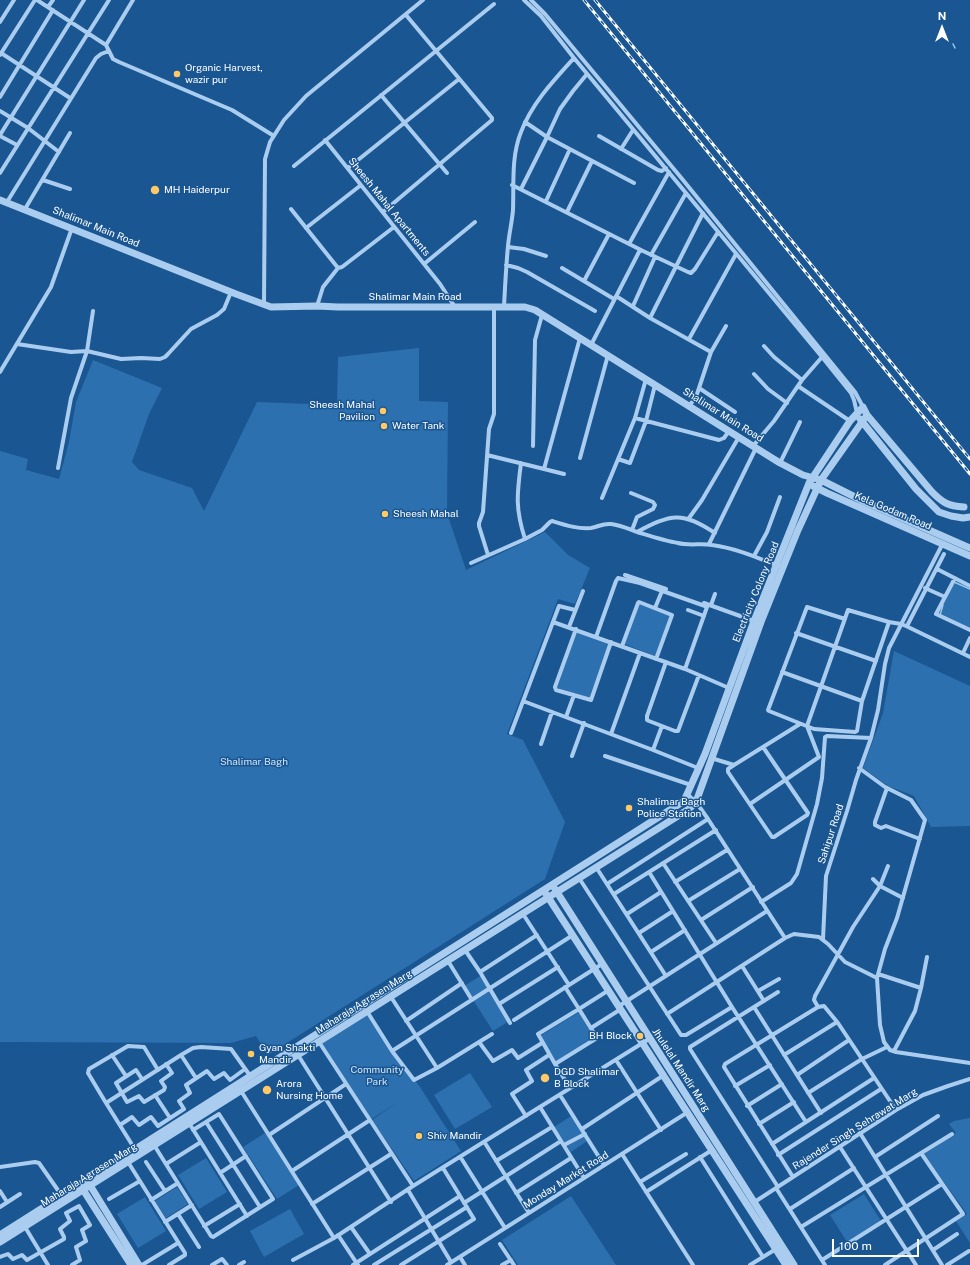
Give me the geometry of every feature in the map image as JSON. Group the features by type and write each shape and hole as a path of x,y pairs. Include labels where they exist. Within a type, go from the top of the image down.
{"street":[{"path":"0,22 14,0"},
{"path":"70,98 1,54 36,0 106,45 113,59 232,110 274,136"},
{"path":"48,7 53,0"},
{"path":"17,145 0,136 84,0"},
{"path":"0,173 109,0"},
{"path":"106,45 133,0"},
{"path":"264,304 265,159 270,142 284,120 306,96 423,0"},
{"path":"524,0 541,16 633,130 822,356 851,394 857,413 862,422 916,489 939,512 963,518 970,517"},
{"path":"531,0 545,14 683,180 855,392 867,415 932,492 942,502 953,506 964,507"},
{"path":"294,166 494,4"},
{"path":"0,97 53,10"},
{"path":"383,212 492,120 492,118 406,15"},
{"path":"4,201 96,58 109,51"},
{"path":"504,307 506,265 513,211 512,185 515,154 518,142 525,122 549,86 574,58"},
{"path":"521,189 563,104 587,74"},
{"path":"348,168 459,79"},
{"path":"381,95 447,173"},
{"path":"0,111 28,128 59,152"},
{"path":"525,122 547,137 634,183"},
{"path":"621,149 633,130"},
{"path":"25,209 70,133"},
{"path":"599,136 658,170 667,170"},
{"name":"Sheesh Mahal Apartments","path":"325,140 440,284 455,307"},
{"path":"546,201 570,149"},
{"path":"567,212 592,160"},
{"path":"629,244 667,170"},
{"path":"42,180 70,189"},
{"path":"306,228 360,185"},
{"path":"512,185 640,250 688,272 694,271 718,232"},
{"path":"633,306 653,256 686,193"},
{"name":"Shalimar Main Road","path":"4,201 271,307 525,307 535,310 754,447 811,480"},
{"path":"291,209 338,268"},
{"path":"650,318 703,213"},
{"path":"424,264 475,222"},
{"path":"317,306 323,287 338,268 342,267 394,227"},
{"path":"0,372 51,287 72,228"},
{"path":"584,281 609,234"},
{"path":"508,247 524,249 546,256"},
{"path":"591,345 640,250"},
{"path":"689,339 736,254"},
{"path":"506,265 527,272 595,311"},
{"path":"562,268 615,298 633,306 650,318 711,352"},
{"path":"17,344 71,352 87,351 121,359 160,359 165,357 191,329 217,315 224,308 231,292"},
{"path":"488,556 479,526 483,512 489,429 494,414 494,307"},
{"path":"58,468 71,398 87,351 93,311"},
{"path":"533,446 535,340 542,314"},
{"path":"689,406 696,397 711,352 726,326"},
{"path":"544,469 580,338"},
{"path":"764,346 802,380"},
{"path":"580,458 608,355"},
{"path":"710,544 754,447 787,403 802,380 822,356"},
{"path":"754,374 768,389 787,403"},
{"path":"602,498 635,418 646,379"},
{"path":"618,459 630,463 646,421 655,385"},
{"path":"798,386 850,422"},
{"path":"699,388 735,412"},
{"name":"Electricity Colony Road","path":"696,802 779,566 811,480 850,422 863,407"},
{"name":"Electricity Colony Road","path":"687,794 705,754 754,621 779,566 821,480 867,415"},
{"path":"635,418 719,440 724,438 729,430"},
{"path":"780,463 800,422"},
{"path":"689,518 702,500 739,437"},
{"path":"487,455 564,474"},
{"path":"521,463 517,496 519,521 525,539"},
{"name":"Kela Godam Road","path":"811,480 821,480 863,501 970,548"},
{"name":"Kela Godam Road","path":"811,480 817,488 850,504 970,556"},
{"path":"631,493 653,502 656,505 653,509 638,516 632,530"},
{"path":"754,556 767,532 780,497"},
{"path":"637,532 657,521 679,517 689,518 715,533"},
{"path":"471,563 525,539 542,530 552,521 582,528 593,528 610,523 679,544 710,544 730,548 779,566"},
{"name":"Sahipur Road","path":"823,939 826,876 859,768 871,738 878,710 889,648 943,543"},
{"path":"907,626 944,554"},
{"path":"937,569 970,586"},
{"path":"625,574 754,621"},
{"path":"596,637 618,578 640,583 706,606 707,607 685,669"},
{"path":"955,578 936,615 970,630"},
{"path":"921,586 945,597"},
{"path":"569,627 583,591"},
{"path":"655,608 662,591"},
{"path":"711,605 715,594"},
{"path":"622,646 638,602 655,608 672,615 656,659"},
{"path":"511,733 560,605 575,610"},
{"path":"845,619 807,607 768,710 800,724 818,729 857,732 862,701 889,622"},
{"path":"688,610 704,616"},
{"path":"750,804 819,757 807,726 848,610 907,626 970,657"},
{"path":"553,622 685,669 729,688"},
{"path":"576,629 555,688 556,690 591,700 611,642"},
{"path":"796,633 876,661"},
{"path":"963,654 970,638"},
{"path":"612,734 640,653"},
{"path":"666,662 647,718 649,721 678,731 699,675"},
{"path":"782,672 862,701"},
{"path":"566,717 574,695"},
{"path":"523,701 698,768"},
{"path":"540,744 552,712"},
{"path":"572,756 584,724"},
{"path":"763,747 808,813 774,837 772,837 728,772 728,769 734,765 800,724"},
{"path":"653,750 662,726"},
{"path":"761,902 791,883 797,874 817,804 822,778 825,737 871,738"},
{"path":"705,754 712,758 734,765"},
{"path":"605,756 691,785"},
{"path":"859,768 887,788 908,798 915,804 925,820 903,898 877,976 880,1025 884,1042 894,1051 970,1063"},
{"path":"887,788 875,825 881,828 886,826 920,839"},
{"path":"687,794 696,802 716,830 727,850 785,938"},
{"name":"Maharaja Agrasen Marg","path":"0,1235 64,1198 253,1079 363,1005 684,801 687,794"},
{"name":"Maharaja Agrasen Marg","path":"152,1143 189,1124 241,1091 253,1079 298,1055 391,997 636,843 689,809 696,802"},
{"path":"607,884 708,819"},
{"path":"614,894 716,830"},
{"path":"631,835 636,843"},
{"path":"675,882 727,850"},
{"path":"663,863 716,943"},
{"path":"818,1007 814,1000 815,996 854,927 880,886 888,866"},
{"path":"596,867 666,976"},
{"path":"688,901 740,868"},
{"path":"649,872 732,1007 806,1122"},
{"path":"579,878 681,1035 684,1036 732,1007"},
{"path":"873,879 880,886 903,898"},
{"name":"Jhulelal Mandir Marg","path":"552,885 626,1002 664,1075 691,1111 712,1150 794,1265"},
{"path":"701,920 752,887"},
{"name":"Jhulelal Mandir Marg","path":"544,890 620,1007 646,1041 751,1204 786,1265"},
{"path":"627,914 661,892"},
{"path":"639,933 673,911"},
{"path":"591,1028 650,986 767,911"},
{"path":"523,914 558,968 579,1009 597,1037 597,1039 555,1064"},
{"path":"651,952 685,930"},
{"path":"668,1014 792,934 815,936 823,939 845,962 877,976 921,988"},
{"path":"480,972 537,935"},
{"path":"392,1051 573,935"},
{"path":"455,946 480,972 510,1023"},
{"path":"894,1051 915,1011 927,957"},
{"path":"448,961 472,1000"},
{"path":"514,1020 602,964"},
{"path":"742,966 764,1001"},
{"path":"499,1004 558,968"},
{"path":"758,991 779,979"},
{"path":"406,1021 462,983"},
{"path":"570,1088 549,1055 538,1034 609,990"},
{"path":"778,992 690,1047 690,1050 825,1265"},
{"path":"391,997 437,1068"},
{"path":"363,1005 392,1051 414,1080 437,1068 492,1034"},
{"path":"793,1177 747,1106 724,1065 822,1005 825,1006 837,1022 896,1110"},
{"path":"754,1007 821,1113"},
{"path":"784,1055 837,1022"},
{"path":"797,1075 849,1040"},
{"path":"293,1260 334,1238 391,1202 413,1186 461,1158 484,1142 646,1041"},
{"path":"319,1042 413,1186"},
{"path":"480,1042 493,1061 512,1050 518,1058 542,1043"},
{"path":"137,1152 88,1072 89,1069 128,1046 143,1046 158,1070"},
{"path":"106,1103 181,1055 193,1048 201,1046 229,1048 233,1050 253,1079"},
{"path":"808,1093 862,1059 887,1046"},
{"path":"112,1055 126,1076"},
{"path":"181,1055 196,1078"},
{"path":"298,1055 391,1202"},
{"path":"526,1116 512,1094 532,1080 526,1070 549,1055"},
{"path":"616,1060 661,1130"},
{"path":"142,1079 136,1070 116,1083 128,1102 139,1096 144,1102 165,1089 161,1080 172,1074 166,1064"},
{"path":"735,1086 770,1065"},
{"path":"120,1125 133,1117 139,1125 151,1117 158,1126 184,1109 179,1101 190,1093 186,1085 207,1070 214,1079 224,1073 230,1080 245,1069"},
{"path":"582,1129 664,1075"},
{"path":"772,1144 874,1078"},
{"name":"Rajender Singh Sehrawat Marg","path":"751,1204 896,1110 923,1095 970,1079"},
{"path":"268,1135 346,1084"},
{"path":"747,1106 782,1084"},
{"path":"778,1155 881,1089"},
{"path":"241,1091 334,1238"},
{"path":"155,1095 170,1118"},
{"path":"560,1095 604,1165"},
{"path":"759,1124 794,1102"},
{"path":"540,1107 584,1178"},
{"name":"Monday Market Road","path":"449,1264 691,1111"},
{"path":"152,1143 204,1226 213,1237 273,1199 219,1114 193,1130"},
{"path":"875,1157 938,1116"},
{"path":"292,1172 370,1120"},
{"path":"206,1122 260,1208"},
{"path":"189,1124 247,1216"},
{"path":"496,1161 552,1127"},
{"path":"860,1133 942,1265"},
{"path":"374,1265 431,1230 506,1176 562,1143 585,1134"},
{"path":"801,1227 952,1134"},
{"path":"166,1164 201,1142"},
{"path":"484,1142 529,1213"},
{"path":"840,1147 916,1265"},
{"path":"646,1192 712,1150"},
{"name":"Maharaja Agrasen Marg","path":"85,1185 128,1162 137,1152"},
{"path":"885,1265 963,1214 921,1153"},
{"path":"312,1204 391,1154"},
{"path":"622,1154 693,1265"},
{"path":"640,1182 686,1154"},
{"path":"220,1173 246,1156"},
{"path":"700,1157 763,1257"},
{"path":"461,1158 505,1228"},
{"path":"516,1193 571,1158"},
{"path":"0,1167 35,1162 39,1163 64,1198"},
{"path":"128,1162 185,1255 169,1265"},
{"path":"146,1162 165,1191"},
{"path":"401,1265 474,1219 444,1168"},
{"path":"790,1209 854,1168"},
{"path":"109,1199 140,1181"},
{"path":"151,1200 178,1183"},
{"path":"822,1260 942,1184"},
{"path":"85,1185 131,1265"},
{"path":"85,1185 139,1265"},
{"path":"0,1190 7,1202"},
{"path":"408,1190 438,1241 449,1264"},
{"path":"0,1207 20,1194"},
{"path":"338,1235 356,1264 460,1196"},
{"name":"Maharaja Agrasen Marg","path":"0,1242 25,1227 64,1198"},
{"path":"204,1226 240,1204"},
{"path":"165,1222 192,1205"},
{"path":"0,1258 8,1254 13,1259 22,1255 27,1260 64,1238 60,1229 70,1222 66,1213 80,1206 90,1225 82,1230 86,1241 76,1247 80,1260 72,1265"},
{"path":"178,1214 199,1247"},
{"path":"25,1227 48,1265"},
{"path":"351,1227 370,1254"},
{"path":"933,1250 957,1234"},
{"path":"142,1265 178,1243"},
{"path":"500,1244 514,1265"},
{"path":"750,1265 776,1249"},
{"path":"948,1265 969,1251"},
{"path":"460,1257 465,1265"},
{"path":"212,1265 222,1259 226,1265"},
{"path":"502,1265 511,1260"},
{"path":"239,1265 244,1262"}],"green space":[{"name":"Shalimar Bagh","path":"419,348 419,401 448,402 447,513 466,570 545,532 568,555 590,568 575,604 558,599 507,734 523,740 565,822 545,879 268,1055 256,1036 231,1043 0,1042 0,451 28,459 26,470 59,479 69,442 76,402 93,360 162,388 149,414 132,462 139,470 192,488 204,511 257,402 337,405 338,357"},
{"path":"954,581 970,589 970,629 939,614"},
{"path":"639,604 670,615 655,656 624,644"},
{"path":"577,632 609,643 589,699 557,688"},
{"path":"894,651 970,686 970,826 931,827 914,796 888,786 863,768 883,713"},
{"path":"482,975 511,1020 493,1031 464,986"},
{"path":"579,1012 595,1038 556,1062 540,1036"},
{"name":"Community Park","path":"367,1015 420,1087 461,1151 414,1181 372,1120 398,1102 370,1120 322,1044"},
{"path":"470,1073 492,1107 455,1129 434,1095"},
{"path":"571,1116 587,1141 571,1152 554,1127"},
{"path":"970,1118 970,1243 956,1221 967,1214 924,1154 956,1133 949,1124 954,1121"},
{"path":"265,1133 299,1185 277,1199 243,1147"},
{"path":"206,1158 227,1192 199,1209 178,1175"},
{"path":"177,1187 188,1204 166,1218 155,1201"},
{"path":"864,1194 881,1221 847,1242 830,1215"},
{"path":"571,1196 616,1265 518,1265 502,1240"},
{"path":"145,1197 166,1231 138,1248 117,1214"},
{"path":"290,1209 304,1234 264,1257 250,1231"}],"waterway":[{"path":"953,44 955,48"},
{"path":"954,582 970,589"},
{"path":"940,615 943,605"}],"railway":[{"path":"584,0 970,474"},
{"path":"595,0 970,459"}],"place":[{"name":"Organic Harvest, wazir pur","path":"177,74"},
{"name":"MH Haiderpur","path":"155,190"},
{"name":"Sheesh Mahal Pavilion","path":"383,411"},
{"name":"Water Tank","path":"384,426"},
{"name":"Sheesh Mahal","path":"385,514"},
{"name":"Shalimar Bagh Police Station","path":"629,808"},
{"name":"BH Block","path":"640,1036"},
{"name":"Gyan Shakti Mandir","path":"251,1054"},
{"name":"DGD Shalimar B Block","path":"545,1078"},
{"name":"Arora Nursing Home","path":"267,1090"},
{"name":"Shiv Mandir","path":"419,1136"}]}
